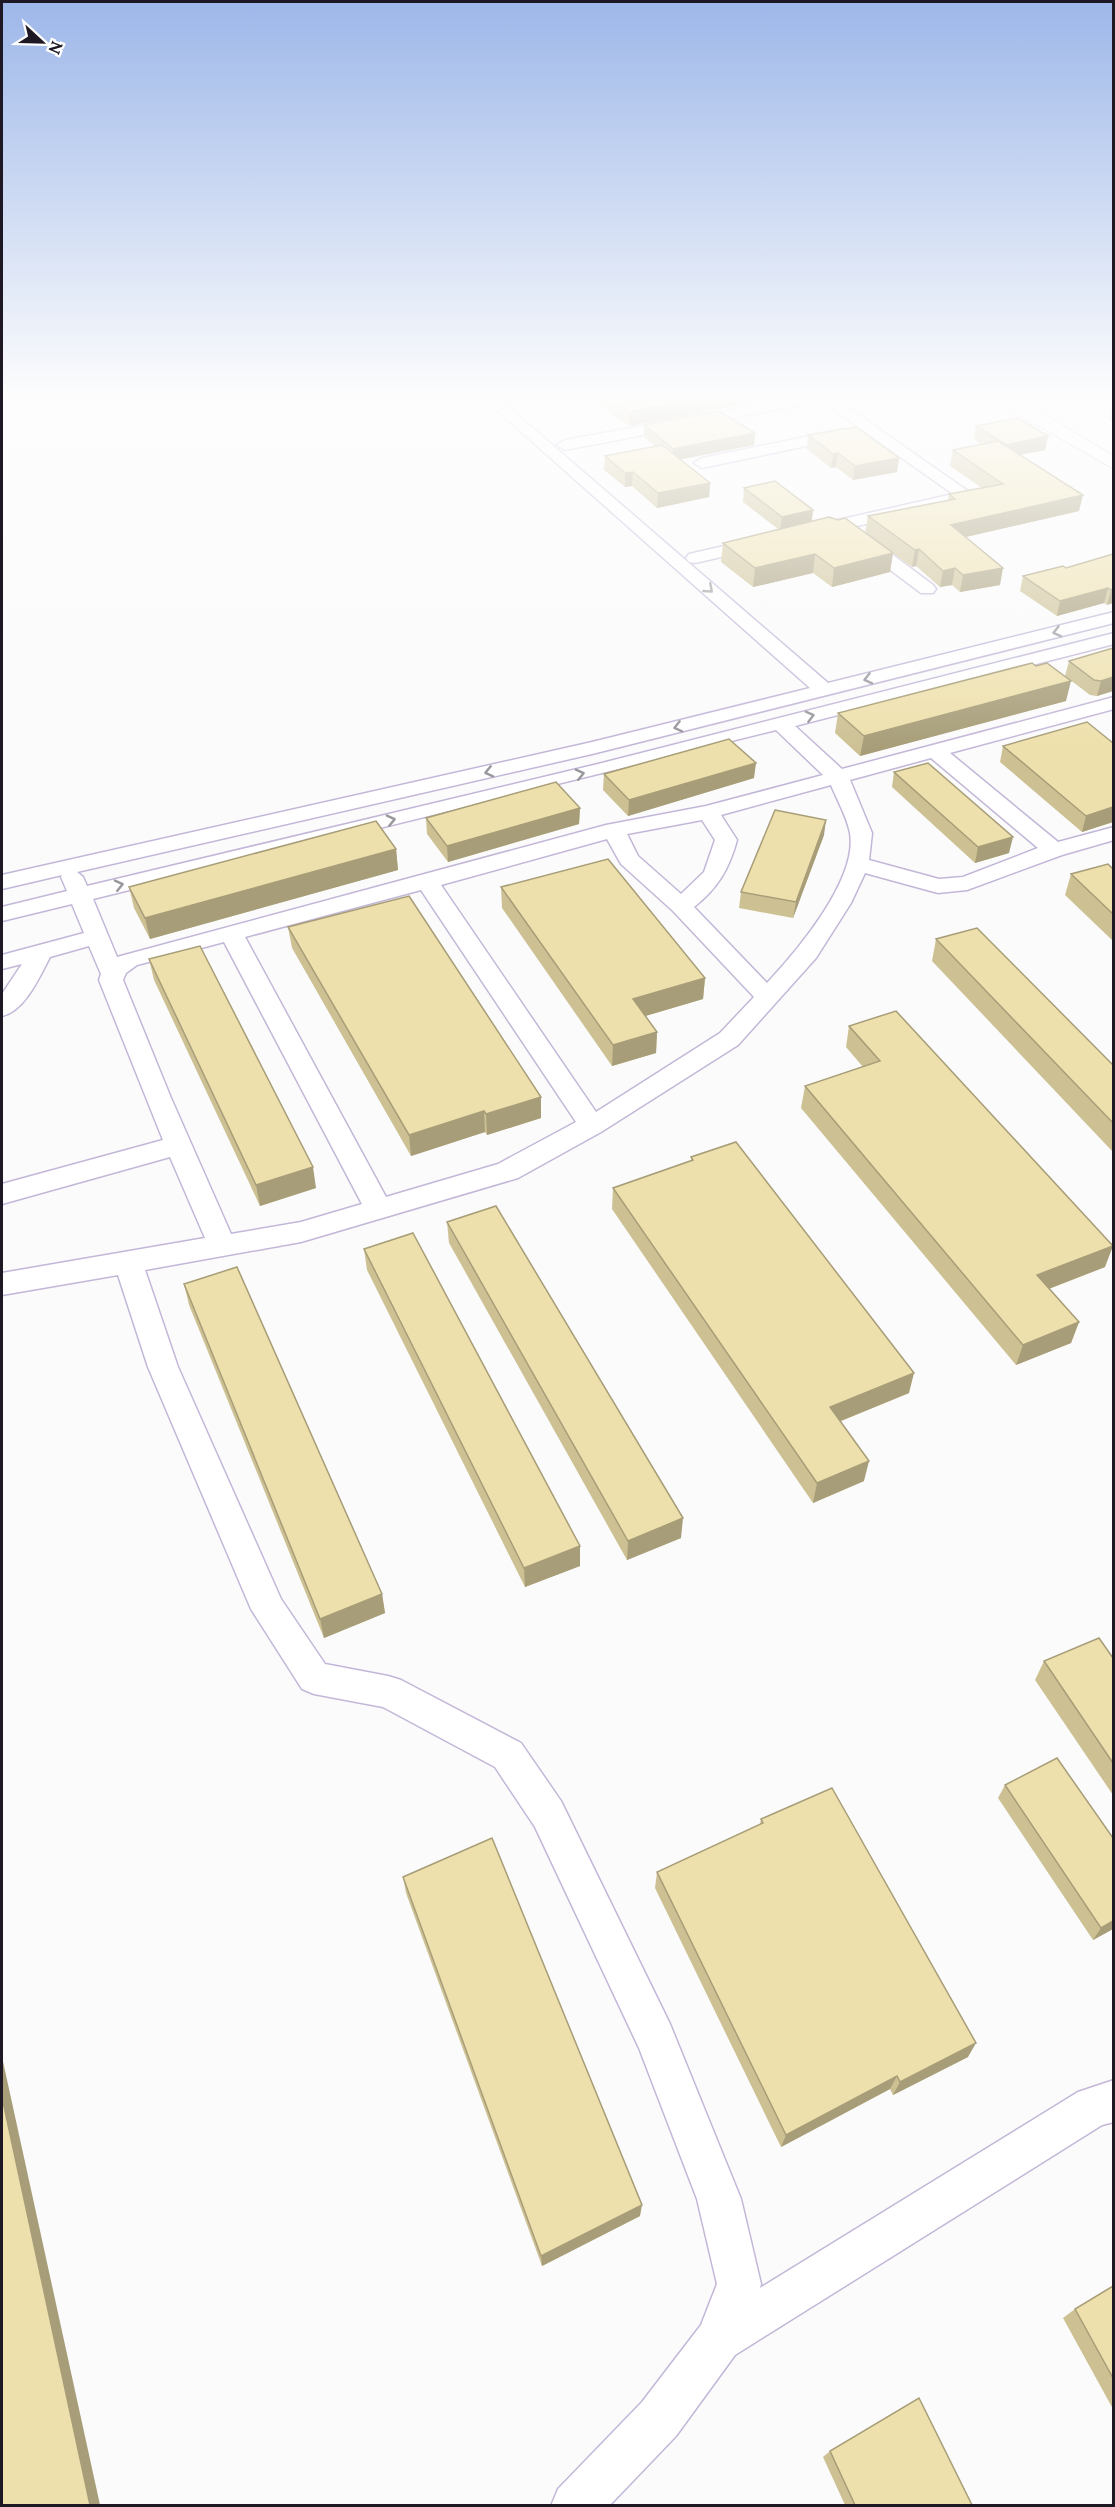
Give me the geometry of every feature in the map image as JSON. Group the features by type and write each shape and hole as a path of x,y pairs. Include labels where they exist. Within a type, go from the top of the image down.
{"street":[{"path":"629,516 833,688"},
{"path":"647,516 695,558 833,688"},
{"path":"796,535 880,516"},
{"path":"841,525 927,589"},
{"path":"695,558 773,540"},
{"path":"2,882 592,748 1113,617"},
{"path":"2,914 590,772 1113,638"},
{"path":"1028,660 1046,674"},
{"path":"1074,695 1103,706 1113,725"},
{"path":"112,973 129,960 427,882 614,830 708,812 1103,706"},
{"path":"2,1284 301,1232 508,1172 616,1112 729,1039 766,996 808,953 840,903 858,864 861,832 838,777 780,723"},
{"path":"934,750 1054,850"},
{"path":"681,906 710,883 720,864 726,840 708,812"},
{"path":"614,830 629,859 681,906 766,996"},
{"path":"858,864 938,886 967,883 1054,850 1103,836 1113,856"},
{"path":"68,867 112,973 111,980 178,1145 222,1246"},
{"path":"427,882 592,1126"},
{"path":"231,933 379,1209"},
{"path":"2,963 97,937"},
{"path":"2,1008 11,1000 41,952"},
{"path":"2,1194 178,1145"},
{"path":"128,1262 163,1367 268,1609 314,1678 388,1692 508,1755 548,1814 656,2038 719,2199 739,2284 719,2339 660,2419 575,2505"},
{"path":"719,2339 1093,2108 1113,2101"}],"building":[{"path":"868,516 991,516 951,525 1003,568 963,575 955,568 943,571 919,549 915,550"},
{"path":"829,517 838,520 845,518 893,553 834,568 815,554 755,568 723,543"},
{"path":"1113,554 1113,589 1111,590 1108,588 1060,601 1023,576 1063,566 1066,568"},
{"path":"1113,648 1113,677 1101,681 1094,680 1069,661"},
{"path":"1032,663 1036,666 1047,663 1071,681 864,736 838,713"},
{"path":"1087,722 1113,743 1113,807 1086,816 1003,746"},
{"path":"729,739 756,763 629,800 604,774"},
{"path":"928,763 1013,837 978,847 894,772"},
{"path":"556,782 580,808 447,846 426,818"},
{"path":"775,810 826,820 796,902 741,892"},
{"path":"376,821 396,849 145,918 129,887"},
{"path":"608,859 705,978 633,999 657,1032 613,1045 501,887"},
{"path":"1108,864 1113,869 1113,914 1071,874"},
{"path":"409,896 541,1097 486,1114 484,1111 409,1135 288,927"},
{"path":"977,928 1113,1065 1113,1123 936,939"},
{"path":"200,946 313,1167 256,1185 149,959"},
{"path":"896,1011 1113,1246 1037,1275 1079,1322 1023,1345 805,1086 880,1061 849,1026"},
{"path":"736,1142 914,1373 830,1407 869,1461 817,1483 613,1188"},
{"path":"496,1206 683,1518 628,1541 447,1222"},
{"path":"413,1233 580,1546 524,1568 364,1249"},
{"path":"237,1267 382,1594 320,1619 184,1284"},
{"path":"1099,1638 1113,1658 1113,1763 1044,1661"},
{"path":"1057,1758 1113,1838 1113,1921 1101,1928 1005,1785"},
{"path":"832,1788 976,2043 900,2082 897,2076 786,2135 657,1872 763,1823 761,1819"},
{"path":"492,1838 642,2205 541,2256 403,1877"},
{"path":"2,2097 90,2505 2,2505"},
{"path":"1113,2286 1113,2378 1075,2309"},
{"path":"919,2398 972,2505 855,2505 830,2451"}]}
